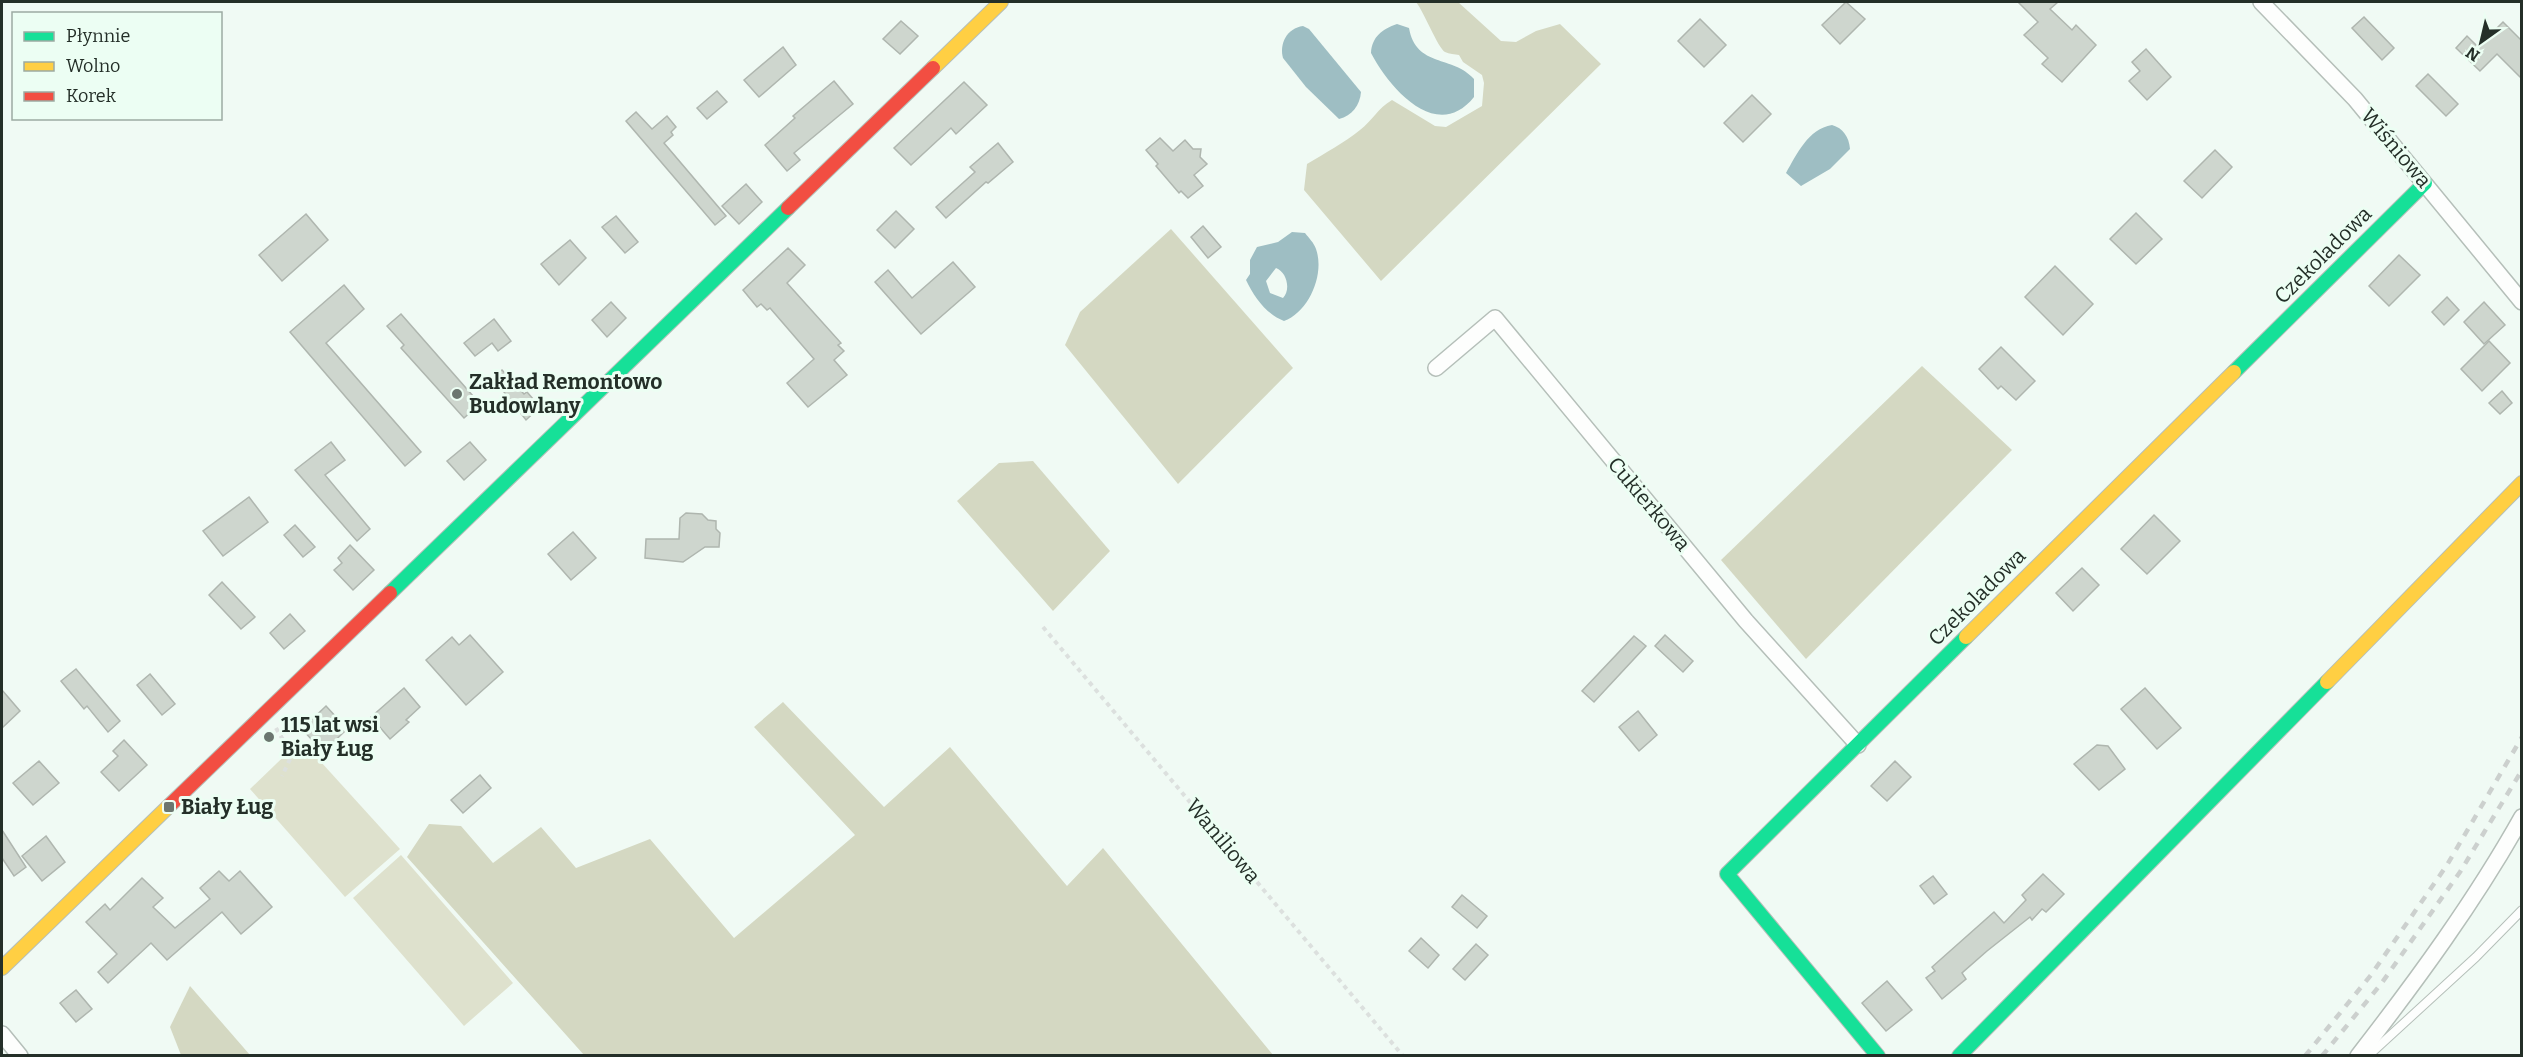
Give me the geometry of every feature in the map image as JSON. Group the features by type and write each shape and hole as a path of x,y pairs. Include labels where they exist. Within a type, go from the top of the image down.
{"street":[{"path":"2,968 1001,2"},
{"name":"Wiśniowa","path":"2261,2 2355,99 2522,302"},
{"name":"Czekoladowa","path":"1878,1056 1726,874 2425,183"},
{"name":"Cukierkowa","path":"1436,368 1494,318 1746,621 1858,745"},
{"path":"1959,1056 2522,483"},
{"path":"2358,1056 2402,999 2502,852 2522,818"},
{"path":"2,1034 20,1056"}],"lane":[{"path":"2368,1056 2476,957 2522,910"}],"path":[{"name":"Waniliowa","path":"1042,627 1403,1056"},
{"path":"273,723 292,755 282,776"}],"green space":[{"path":"1416,2 1458,2 1501,41 1516,42 1536,31 1560,24 1601,64 1381,281 1304,190 1307,164 1354,135 1392,100 1435,126 1446,127 1482,106 1484,83 1482,75 1463,62 1459,55 1447,53 1442,49"},
{"path":"1171,229 1293,368 1178,484 1065,345 1080,312"},
{"path":"1922,366 2012,450 1806,659 1721,560"},
{"path":"1033,461 1110,551 1053,611 957,501 999,463"},
{"path":"783,702 884,807 950,747 1067,886 1103,848 1273,1055 584,1055 407,857 429,824 461,826 493,863 541,827 576,868 650,839 734,938 855,835 754,727"},
{"path":"301,740 400,849 345,897 250,789"},
{"path":"401,855 513,983 464,1026 353,898"},
{"path":"190,986 250,1055 181,1055 170,1027"}],"water":[{"path":"1397,24 1409,28 1413,41 1427,55 1456,67 1474,79 1474,97 1460,110 1445,115 1430,113 1416,106 1402,95 1379,67 1371,53 1373,42 1382,31"},
{"path":"1303,26 1309,29 1361,92 1355,109 1344,118 1339,119 1306,87 1283,58 1283,42 1289,33"},
{"path":"1832,125 1845,134 1850,149 1830,169 1801,186 1786,173 1804,143 1816,132"},
{"path":"1292,232 1305,233 1315,247 1318,259 1313,291 1301,309 1284,321 1261,304 1246,280 1250,274 1250,260 1257,247 1278,242","holes":["1276,268 1280,270 1287,282 1287,290 1283,298 1270,293 1266,281"]}],"building":[{"path":"1846,2 1865,19 1840,44 1822,25"},
{"path":"2018,2 2058,2 2050,9 2072,30 2076,25 2096,45 2062,82 2042,64 2048,58 2024,35 2038,22"},
{"path":"2364,17 2394,48 2382,60 2352,28"},
{"path":"1700,19 1726,45 1704,67 1678,41"},
{"path":"901,21 918,36 900,54 883,39"},
{"path":"2503,22 2522,41 2522,79 2497,54 2480,71 2456,48 2467,36 2478,47"},
{"path":"783,47 796,65 759,97 744,80"},
{"path":"2146,49 2171,77 2147,100 2129,81 2140,71 2132,62"},
{"path":"2428,74 2458,104 2446,116 2416,86"},
{"path":"834,81 853,104 794,153 800,160 787,171 765,145 795,118 793,116"},
{"path":"964,82 987,105 956,134 951,128 911,165 894,148"},
{"path":"717,91 727,102 707,119 697,108"},
{"path":"1752,95 1771,114 1743,142 1724,123"},
{"path":"636,112 652,129 667,116 676,127 671,132 673,135 664,143 726,216 715,225 626,121"},
{"path":"1160,138 1173,151 1185,140 1193,149 1201,149 1200,157 1207,164 1194,175 1203,186 1188,198 1181,191 1179,193 1156,166 1158,164 1146,150"},
{"path":"998,143 1013,162 988,183 986,182 946,218 936,207 975,172 970,167"},
{"path":"2215,150 2232,167 2202,198 2184,181"},
{"path":"746,184 762,202 739,224 722,206"},
{"path":"896,211 914,229 895,248 877,230"},
{"path":"2136,213 2162,239 2136,264 2110,239"},
{"path":"306,214 328,240 282,281 259,255"},
{"path":"616,216 638,242 625,253 602,227"},
{"path":"1203,226 1221,247 1208,258 1191,237"},
{"path":"570,240 586,258 559,285 541,264"},
{"path":"788,248 805,265 787,283 841,343 838,345 844,351 834,360 847,375 808,407 787,383 814,359 770,308 767,310 761,304 757,307 743,290"},
{"path":"2399,255 2420,275 2389,306 2369,286"},
{"path":"953,262 975,287 921,334 875,282 888,270 912,298"},
{"path":"2055,266 2093,304 2063,335 2025,297"},
{"path":"344,285 364,309 326,343 421,452 405,466 290,332"},
{"path":"2447,297 2459,310 2444,325 2432,312"},
{"path":"611,302 626,318 607,337 592,320"},
{"path":"2484,302 2505,325 2484,344 2464,322"},
{"path":"401,314 480,404 464,418 401,348 404,345 387,326"},
{"path":"494,319 511,341 498,351 492,343 475,356 464,343"},
{"path":"2489,341 2510,363 2482,391 2461,369"},
{"path":"2001,347 2035,381 2016,400 2001,386 1998,389 1979,369"},
{"path":"502,370 524,394 527,392 540,407 526,420 493,378"},
{"path":"2502,391 2512,403 2500,414 2489,403"},
{"path":"331,442 345,460 325,475 370,529 357,541 295,470"},
{"path":"470,442 486,460 464,480 447,461"},
{"path":"249,497 268,522 223,556 203,531"},
{"path":"686,513 702,514 708,520 716,521 716,529 720,533 719,547 705,547 683,562 645,558 646,539 679,539 680,518"},
{"path":"2154,515 2180,541 2147,574 2121,549"},
{"path":"295,525 315,547 303,557 284,535"},
{"path":"573,532 596,558 571,580 548,554"},
{"path":"350,545 374,570 353,590 334,570 342,563 338,558"},
{"path":"2082,568 2099,585 2073,611 2056,593"},
{"path":"222,582 255,617 241,629 209,595"},
{"path":"290,614 305,631 284,649 270,633"},
{"path":"470,635 503,672 466,705 426,660 452,637 459,645"},
{"path":"1665,635 1693,661 1683,672 1655,646"},
{"path":"1634,636 1646,646 1594,702 1582,691"},
{"path":"76,669 120,721 108,732 87,706 84,709 61,681"},
{"path":"150,674 175,704 162,715 137,685"},
{"path":"404,688 420,707 406,720 409,722 390,739 371,717"},
{"path":"2145,688 2181,728 2157,749 2121,709"},
{"path":"2,690 20,711 2,728"},
{"path":"326,706 337,718 334,721 344,732 323,752 302,729"},
{"path":"1638,711 1657,735 1639,751 1619,727"},
{"path":"124,740 147,765 119,791 101,772 118,756 113,751"},
{"path":"2097,745 2108,746 2125,769 2099,790 2074,764"},
{"path":"39,761 59,783 33,805 13,783"},
{"path":"1895,761 1911,777 1887,801 1871,786"},
{"path":"480,775 491,788 463,813 451,800"},
{"path":"2,830 26,867 14,876 2,858"},
{"path":"46,836 65,862 42,881 22,856"},
{"path":"219,871 229,881 240,871 272,907 241,934 222,912 167,960 151,943 108,983 98,972 117,954 86,922 105,904 110,910 142,878 163,898 153,907 175,928 210,899 200,888"},
{"path":"2043,874 2064,894 2046,912 2042,909 2032,920 2030,917 1987,951 1962,973 1966,979 1942,999 1926,978 1935,971 1932,967 1994,912 2004,923 2026,900 2022,895"},
{"path":"1933,876 1947,894 1934,904 1920,886"},
{"path":"1462,895 1487,916 1477,928 1452,907"},
{"path":"1421,938 1439,955 1428,968 1409,951"},
{"path":"1476,944 1488,955 1465,980 1453,969"},
{"path":"1887,981 1912,1010 1886,1031 1862,1003"},
{"path":"76,990 92,1009 76,1022 60,1003"}],"railway":[{"path":"2305,1056 2371,975 2447,865 2522,737"},
{"path":"2322,1056 2381,984 2460,872 2522,770"}],"traffic: fast":[{"path":"2234,372 2425,183"},
{"path":"390,593 788,208"},
{"path":"1878,1056 1727,874 1966,637"},
{"path":"1959,1056 2327,682"}],"traffic: slow":[{"path":"933,68 1001,2"},
{"path":"1966,637 2234,372"},
{"path":"2327,682 2522,483"},
{"path":"2,968 169,806"}],"traffic: jam":[{"path":"788,208 933,68"},
{"path":"169,806 390,593"}],"place":[{"name":"Zakład Remontowo Budowlany","path":"457,394"},
{"name":"115 lat wsi Biały Ług","path":"269,737"},
{"name":"Biały Ług","path":"169,807"}]}
